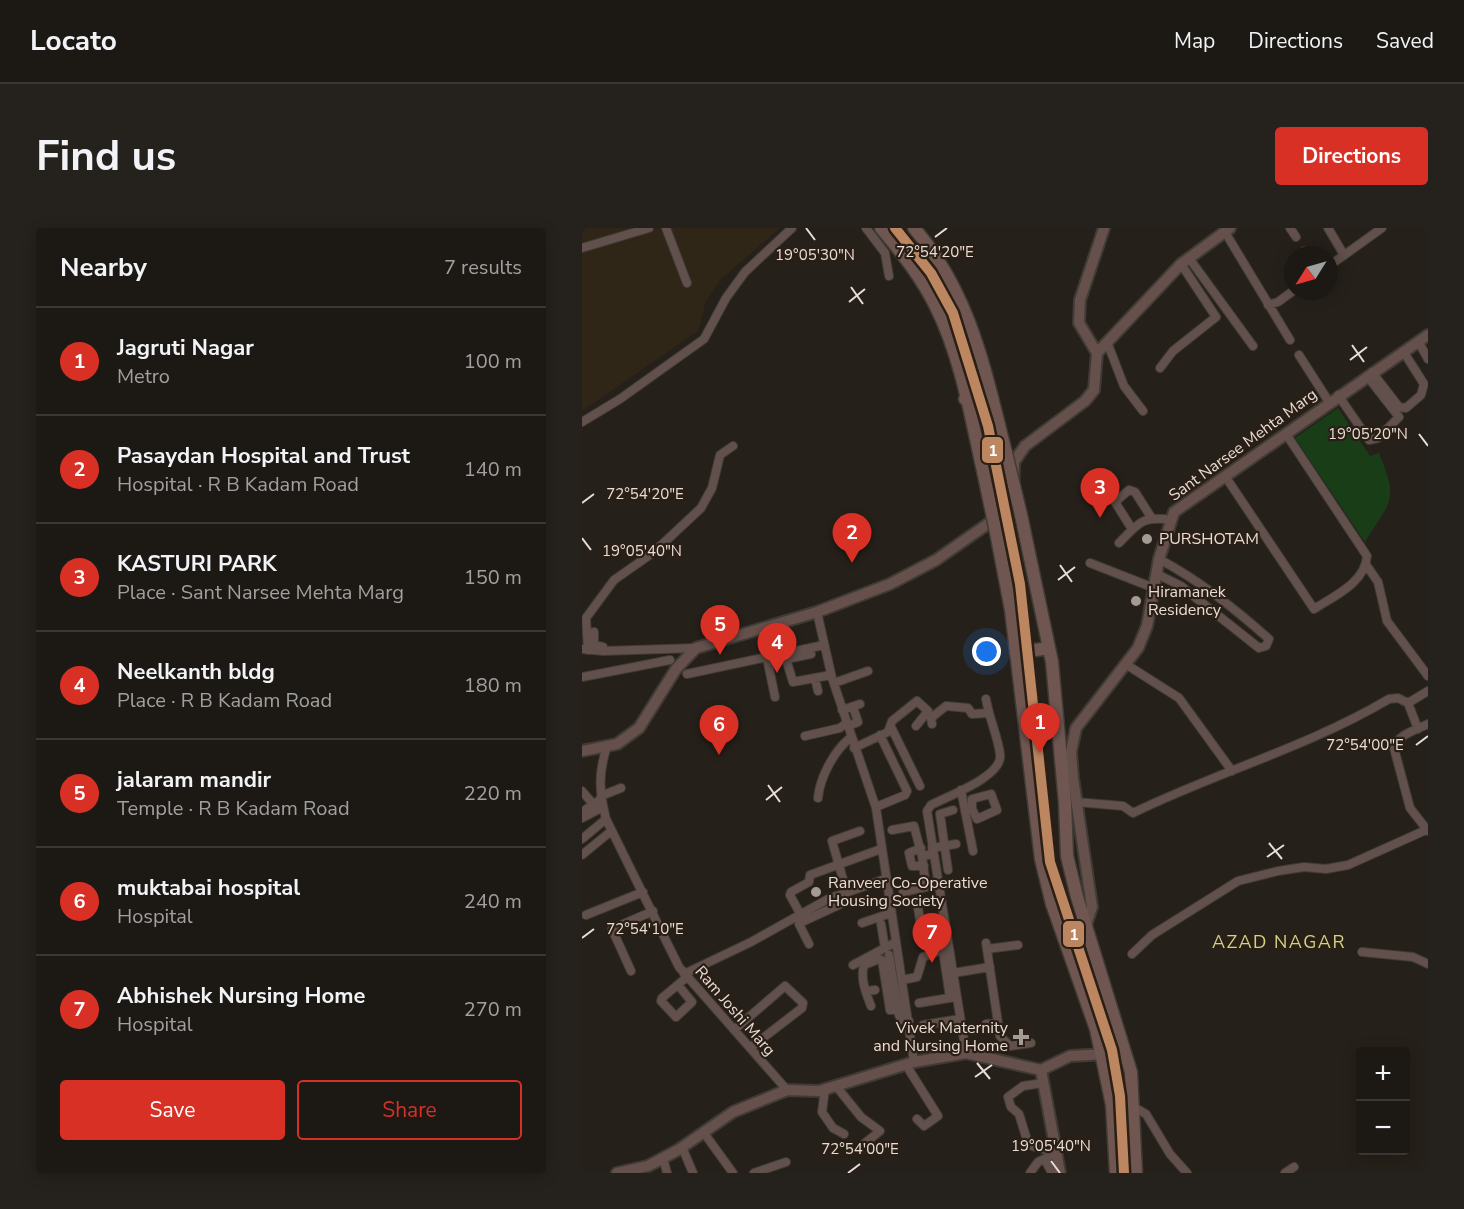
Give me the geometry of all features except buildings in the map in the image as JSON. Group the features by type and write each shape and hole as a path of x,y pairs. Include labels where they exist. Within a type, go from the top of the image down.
{"main road":[{"path":"881,228 907,259 936,308 955,358 997,537 1016,653 1041,859 1053,904 1096,1029 1112,1105 1116,1173"},
{"path":"914,228 930,247 964,304 990,391 1021,515 1049,648 1063,778 1067,856 1131,1072 1136,1173"},
{"path":"965,399 990,391"},
{"path":"1016,653 1049,648"},
{"path":"1096,1029 1117,1023"}],"street":[{"path":"582,248 649,228"},
{"path":"666,228 687,283"},
{"path":"582,422 620,399 704,339 726,298 745,272 792,228"},
{"path":"866,228 885,253 889,276"},
{"path":"733,446 720,455 712,489 701,508 654,552 614,580 586,618 585,649 696,648 817,612 890,584 936,560 1002,514 1013,499 1014,462 1026,446 1085,401 1094,390 1097,377 1096,353 1079,323 1080,300 1104,228"},
{"path":"1290,228 1296,237"},
{"path":"1328,228 1344,255"},
{"path":"1338,259 1382,228"},
{"path":"1096,353 1185,261 1227,230 1290,340"},
{"path":"1185,261 1253,346"},
{"path":"1160,368 1186,338 1216,317 1185,261"},
{"path":"1268,305 1284,298"},
{"name":"Sant Narsee Mehta Marg","path":"1086,925 1092,907 1071,752 1076,728 1127,665 1147,626 1159,559 1174,512 1333,399 1428,335"},
{"path":"1418,341 1428,359"},
{"path":"1107,342 1124,386 1143,411"},
{"path":"1369,374 1399,407 1406,408 1421,395 1424,384 1403,351"},
{"path":"1299,355 1333,399 1370,440 1378,438 1399,417 1369,374"},
{"path":"1225,476 1314,609 1342,591 1363,573 1367,556 1286,434"},
{"path":"1132,529 1115,502 1129,490 1136,492 1151,517"},
{"path":"1119,543 1132,529 1151,517 1170,520"},
{"path":"1157,574 1181,586 1259,648 1266,646 1269,639 1228,604 1186,574 1159,559"},
{"path":"1090,562 1154,588"},
{"path":"1366,566 1378,582 1387,621 1428,676"},
{"path":"817,612 832,679 850,738 876,807 885,879 909,1021 910,1063 938,1116 924,1126 916,1119"},
{"path":"594,632 594,645 603,649 619,645"},
{"path":"582,677 678,667 824,645"},
{"path":"582,751 617,744 639,728 678,667 696,648"},
{"path":"669,650 678,667"},
{"path":"775,697 767,665 811,654"},
{"path":"786,659 793,682 815,678 832,679 868,671"},
{"path":"1127,665 1179,698 1232,771"},
{"path":"815,678 818,691"},
{"path":"1408,703 1428,691"},
{"path":"1076,802 1124,806 1133,813 1172,793 1338,729 1389,699 1398,698 1408,703 1418,729"},
{"path":"966,1053 942,949 927,808 988,776 1000,761 986,699"},
{"path":"916,726 928,711 917,701 892,721 891,728 920,786"},
{"path":"805,736 858,722 856,706 842,710"},
{"path":"932,724 931,718 946,706 968,708 972,714 988,713"},
{"path":"1132,954 1152,935 1238,881 1304,867 1326,869 1348,865 1427,831 1410,808 1394,747 1397,740 1428,724"},
{"path":"854,748 891,728"},
{"path":"876,807 905,795 907,791 880,735"},
{"path":"818,798 819,787 837,752 850,738"},
{"name":"Ram Joshi Marg","path":"607,746 599,770 601,801 610,832 685,976 787,1090"},
{"path":"584,816 593,804 621,789"},
{"path":"582,790 593,804"},
{"path":"961,790 968,810 973,851"},
{"path":"584,816 601,801"},
{"path":"948,870 940,814 953,810"},
{"path":"584,816 595,827"},
{"path":"582,839 606,819"},
{"path":"892,830 914,826 924,866 927,887 903,892"},
{"path":"847,893 833,839 860,831"},
{"path":"582,855 610,832"},
{"path":"924,866 912,866 909,853 933,851 956,844"},
{"path":"802,918 790,895 791,892 809,882 810,875 881,849"},
{"path":"810,944 799,928 799,924 815,906 828,899 885,879"},
{"path":"586,915 643,892"},
{"path":"828,899 833,908"},
{"path":"916,902 924,944 942,949"},
{"path":"678,985 685,976 751,942 802,918 819,914 843,903"},
{"path":"815,906 819,914"},
{"path":"632,972 612,929 653,911"},
{"path":"862,923 891,913"},
{"path":"881,924 898,1010 901,1020 909,1021"},
{"path":"854,965 887,952 896,942"},
{"path":"1018,945 987,946 1000,1036 1013,1048 1027,1045"},
{"path":"942,949 952,973 954,997"},
{"path":"902,980 916,977 923,957 942,949"},
{"path":"1362,952 1413,957 1428,964"},
{"path":"871,1006 863,981 864,965 874,960 882,960 890,1010 898,1010"},
{"path":"952,973 990,967"},
{"path":"734,1030 785,986 803,1004 802,1008 750,1048"},
{"path":"866,991 875,990"},
{"path":"919,1003 954,997"},
{"path":"923,1025 960,1019"},
{"path":"986,1024 998,1023"},
{"path":"1008,1064 1013,1048"},
{"path":"617,1173 648,1166 682,1147 733,1112 787,1090 831,1088 910,1063 966,1053 1041,1070 1070,1056 1125,1053"},
{"path":"1041,1070 1059,1173"},
{"path":"1043,1083 1023,1086 1008,1097 1011,1107 1019,1114 1029,1143 1056,1153"},
{"path":"831,1088 822,1112 833,1128 844,1134"},
{"path":"831,1088 861,1117 880,1131 864,1144"},
{"path":"1132,1106 1146,1114 1170,1154 1186,1173"},
{"path":"704,1133 733,1173"},
{"path":"682,1147 693,1173"},
{"path":"1030,1173 1038,1162 1056,1153"},
{"path":"663,1158 667,1173"},
{"path":"1045,1160 1052,1173"},
{"path":"753,1173 786,1162"},
{"path":"1286,1173 1294,1167"}],"shaded area":[{"path":"582,228 780,228 720,280 706,301 698,331 582,411"}],"green space":[{"path":"1338,408 1370,456 1379,453 1389,482 1389,500 1386,508 1365,542 1295,438"}],"transit line":[{"name":"1","path":"895,228 931,273 953,313 988,426 1020,584 1050,862 1112,1050 1120,1096 1124,1173"}],"place":[{"name":"KASTURI PARK","path":"1100,518"},
{"name":"PURSHOTAM","path":"1147,539"},
{"name":"Pasaydan Hospital and Trust","path":"852,563"},
{"name":"Hiramanek Residency","path":"1136,601"},
{"name":"jalaram mandir","path":"720,655"},
{"name":"Neelkanth bldg","path":"777,673"},
{"name":"Jagruti Nagar","path":"1040,753"},
{"name":"muktabai hospital","path":"719,755"},
{"name":"Ranveer Co-Operative Housing Society","path":"816,892"},
{"name":"Abhishek Nursing Home","path":"932,963"},
{"name":"Vivek Maternity and Nursing Home","path":"1021,1037"}],"district":[{"name":"AZAD NAGAR","path":"1279,942"}]}
